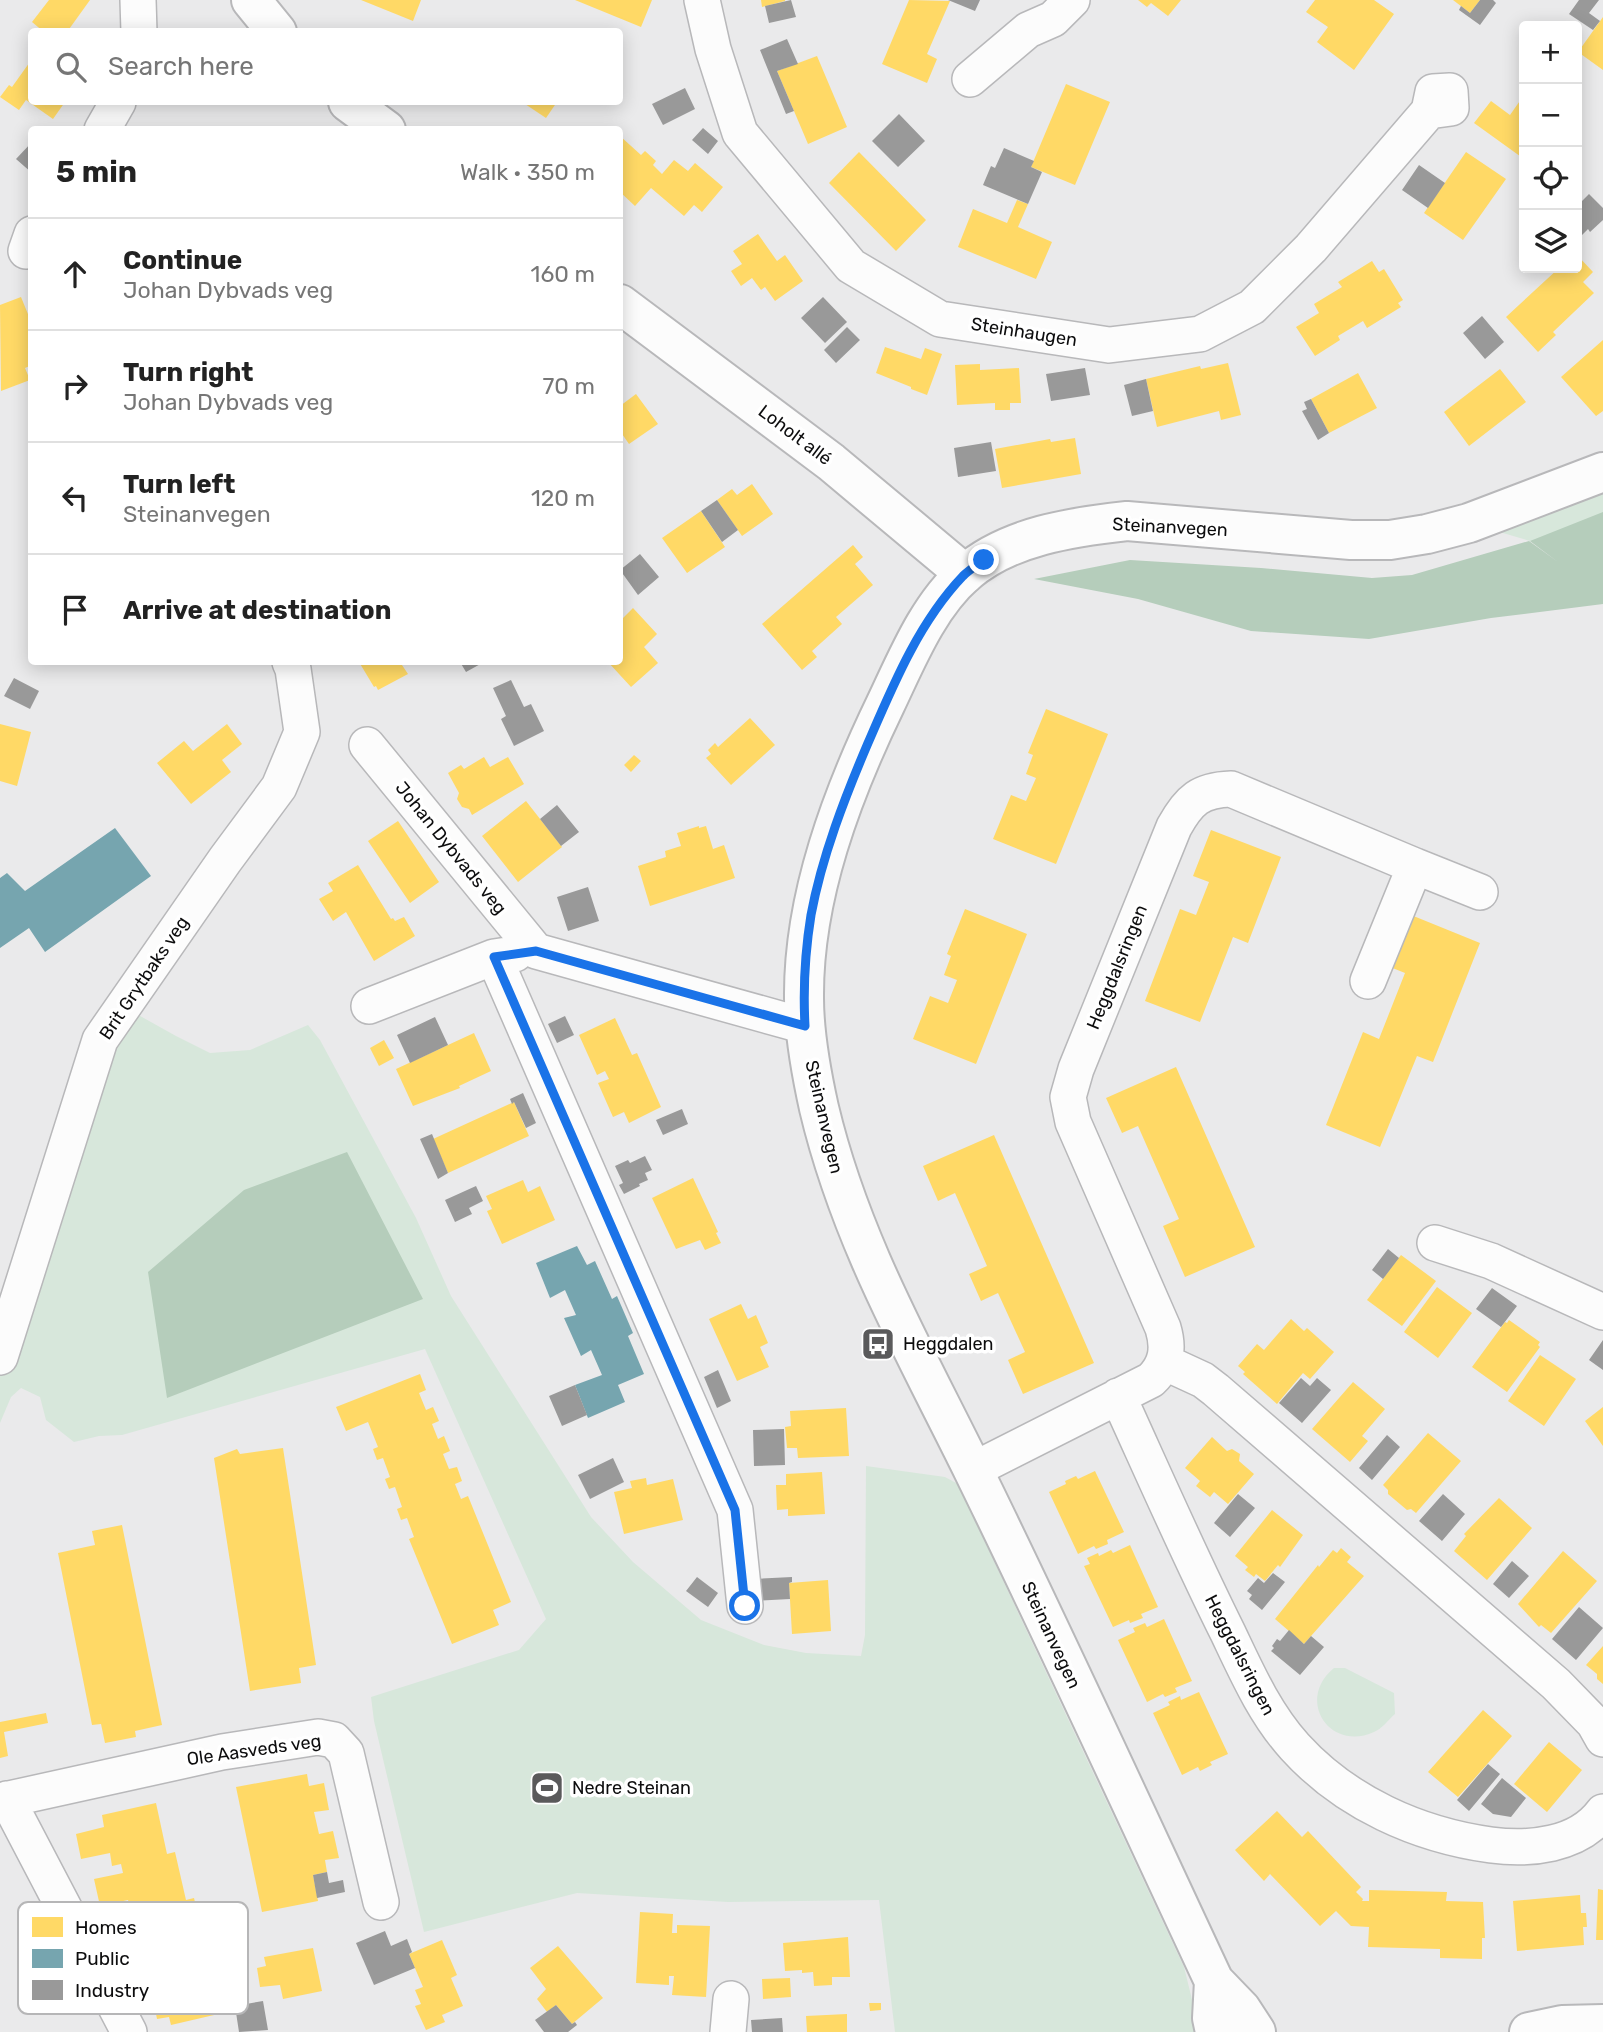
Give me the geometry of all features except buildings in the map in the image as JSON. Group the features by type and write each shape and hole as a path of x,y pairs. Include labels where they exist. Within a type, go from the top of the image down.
{"main road":[{"path":"251,0 274,28"},
{"path":"352,105 381,126"},
{"name":"Loholt allé","path":"623,306 831,463 965,574"},
{"name":"Steinanvegen","path":"1256,2032 1241,2009 1214,1981 973,1470 872,1266 844,1194 822,1119 805,1026 804,983 812,913 835,828 870,738 909,656 928,620 965,574 984,560 1025,541 1079,527 1127,521 1351,540 1390,540 1427,534 1512,508 1603,472"},
{"name":"Steinanvegen","path":"1214,1981 1212,2018 1215,2032"},
{"path":"1530,2032 1562,2025 1603,2024"}],"street":[{"path":"138,0 139,28"},
{"name":"Steinhaugen","path":"702,0 713,49 740,132 851,266 940,319 1109,345 1200,334 1252,307 1311,248 1429,111"},
{"path":"970,79 1028,30 1053,19 1072,0"},
{"path":"104,126 116,105"},
{"name":"Brit Grytbaks veg","path":"0,1357 100,1040 279,787 303,732 291,665"},
{"name":"Johan Dybvads veg","path":"367,745 536,951"},
{"name":"Heggdalsringen","path":"1164,1363 1167,1344 1163,1328 1073,1122 1068,1097 1076,1069 1183,810 1193,800 1216,790 1231,789 1480,892"},
{"path":"1368,981 1415,866"},
{"path":"369,1006 494,957 536,951 805,1026"},
{"path":"494,957 735,1510 745,1606"},
{"path":"1434,1244 1491,1261 1603,1312"},
{"path":"973,1470 1151,1380 1164,1363 1203,1380 1216,1390 1556,1684 1594,1723 1603,1739"},
{"name":"Heggdalsringen","path":"1118,1396 1259,1697 1278,1727 1304,1757 1332,1780 1375,1808 1407,1824 1469,1842 1538,1846 1583,1831 1603,1812"},
{"name":"Ole Aasveds veg","path":"58,1902 3,1800 222,1752 318,1737 334,1740 346,1753 381,1902"},
{"name":"Ole Aasveds veg","path":"119,2014 129,2032"}],"green space":[{"path":"1603,472 1603,594 1530,541 1469,523"},
{"path":"1603,512 1603,604 1491,618 1369,639 1251,631 1138,599 1034,579 1130,560 1372,578 1412,575 1529,541 1558,562 1530,541"},
{"path":"124,1007 210,1053 250,1050 308,1025 320,1040 416,1218 451,1296 591,1517 633,1562 701,1620 764,1645 806,1653 861,1656 865,1635 866,1466 945,1477 958,1484 1184,1967 1200,2032 895,2032 879,1900 728,1902 577,1893 424,1932 374,1721 371,1697 519,1650 546,1619 425,1349 122,1435 99,1436 74,1442 46,1420 40,1397 21,1388 11,1397 0,1423 0,1357"},
{"path":"347,1152 423,1299 167,1398 148,1272 244,1190"},
{"path":"1334,1668 1345,1668 1394,1693 1395,1714 1377,1731 1358,1736 1344,1735 1332,1729 1323,1720 1318,1708 1318,1694 1323,1681"}],"place":[{"name":"Heggdalen","path":"878,1344"},
{"name":"Nedre Steinan","path":"547,1788"}],"route":[{"path":"745,1606 735,1510 494,957 536,951 805,1026 806,956 812,913 835,828 855,775 880,714 928,620 965,574 984,560"}]}
